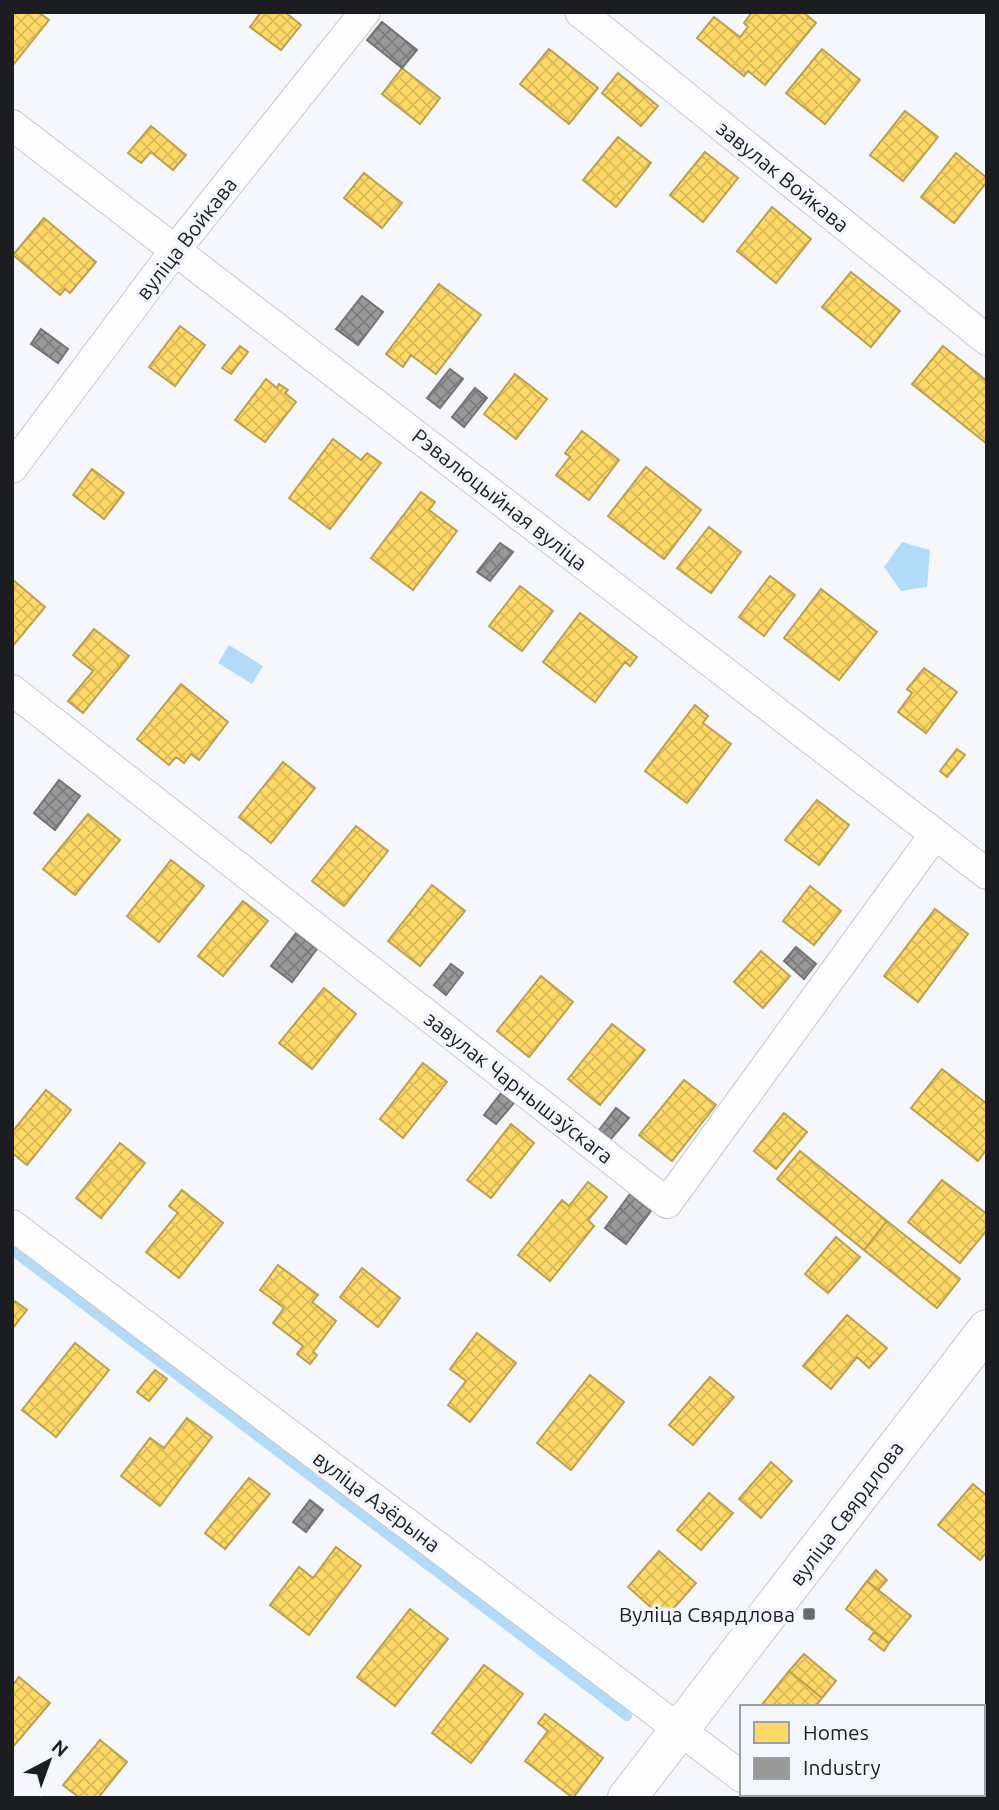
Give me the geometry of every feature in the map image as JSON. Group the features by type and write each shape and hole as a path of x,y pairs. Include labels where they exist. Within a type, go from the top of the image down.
{"main road":[{"name":"вуліца Свярдлова","path":"627,1798 987,1329"}],"street":[{"name":"вуліца Войкава","path":"12,468 176,249 365,12"},
{"name":"завулак Войкава","path":"580,12 987,340"},
{"name":"Рэвалюцыйная вуліца","path":"12,125 987,874"},
{"name":"завулак Чарнышэўскага","path":"12,690 667,1203 935,834"},
{"name":"вуліца Азёрына","path":"12,1225 740,1775"}],"water":[{"path":"902,542 930,550 927,587 901,591 884,567"},
{"path":"229,645 263,666 252,684 218,663"}],"building: Homes":[{"path":"12,12 38,12 49,20 13,65"},
{"path":"261,12 285,12 301,25 281,50 250,27"},
{"path":"752,12 803,12 816,23 765,85 748,71 744,76 697,38 714,17 740,37 748,27 744,23"},
{"path":"549,49 598,88 569,124 520,84"},
{"path":"822,49 860,80 825,124 786,93"},
{"path":"402,68 440,98 420,124 382,94"},
{"path":"618,73 658,106 641,126 602,93"},
{"path":"905,111 938,137 903,181 870,155"},
{"path":"151,126 186,155 173,170 151,152 141,163 128,153"},
{"path":"618,137 651,163 616,207 583,180"},
{"path":"705,152 738,178 703,222 670,195"},
{"path":"956,153 987,178 987,182 954,223 921,197"},
{"path":"364,173 402,203 382,228 344,198"},
{"path":"772,207 811,239 776,283 737,251"},
{"path":"44,218 96,262 70,293 65,289 60,295 13,255"},
{"path":"851,272 900,311 871,347 822,307"},
{"path":"439,284 481,315 436,374 411,355 403,367 386,354"},
{"path":"180,326 205,345 175,386 149,367"},
{"path":"240,346 248,352 231,374 222,368"},
{"path":"943,346 987,381 987,444 912,384"},
{"path":"515,374 547,399 516,439 484,414"},
{"path":"266,379 277,388 279,384 288,390 285,393 296,402 265,442 235,420"},
{"path":"582,431 619,460 589,500 556,475 570,457 565,453"},
{"path":"333,439 361,460 367,453 381,463 330,529 289,498"},
{"path":"646,467 701,510 664,559 608,516"},
{"path":"92,469 124,493 104,519 73,495"},
{"path":"421,492 435,502 429,510 457,531 413,590 371,558"},
{"path":"709,527 741,552 711,593 677,568"},
{"path":"770,576 795,595 764,636 739,617"},
{"path":"12,579 45,607 12,647"},
{"path":"520,586 553,611 522,651 489,626"},
{"path":"821,589 877,632 839,680 784,638"},
{"path":"580,613 637,657 630,666 625,662 595,702 543,662"},
{"path":"94,629 129,656 83,713 68,701 93,671 73,655"},
{"path":"924,668 957,692 926,733 898,712 912,693 907,689"},
{"path":"181,684 228,722 199,760 191,754 184,763 176,757 169,765 137,739"},
{"path":"695,705 708,716 703,723 731,744 687,803 645,771"},
{"path":"957,749 965,755 947,777 940,771"},
{"path":"283,762 315,788 271,843 239,817"},
{"path":"817,800 849,825 819,865 785,840"},
{"path":"88,814 120,840 75,895 43,869"},
{"path":"356,826 388,851 344,906 312,881"},
{"path":"171,860 204,886 159,942 127,916"},
{"path":"432,885 465,911 420,966 388,941"},
{"path":"810,886 841,911 814,945 783,921"},
{"path":"243,901 268,921 223,976 198,956"},
{"path":"935,909 968,934 918,1002 884,976"},
{"path":"761,951 790,976 763,1008 734,982"},
{"path":"541,976 573,1002 529,1057 497,1031"},
{"path":"324,988 356,1014 312,1069 279,1043"},
{"path":"612,1024 645,1050 600,1105 568,1079"},
{"path":"423,1063 447,1082 403,1138 380,1119"},
{"path":"942,1069 987,1104 987,1149 978,1161 911,1108"},
{"path":"684,1080 716,1105 672,1161 639,1135"},
{"path":"46,1090 71,1110 27,1165 12,1153 12,1132"},
{"path":"784,1113 807,1132 776,1169 754,1151"},
{"path":"511,1124 534,1143 491,1198 467,1180"},
{"path":"120,1143 145,1163 101,1218 76,1198"},
{"path":"800,1151 887,1221 864,1250 777,1179"},
{"path":"942,1180 987,1214 987,1230 960,1263 908,1222"},
{"path":"588,1182 607,1197 588,1220 594,1226 550,1281 518,1255 562,1200 569,1206"},
{"path":"182,1190 223,1223 179,1278 146,1252 178,1213 169,1206"},
{"path":"887,1221 960,1279 937,1308 864,1250"},
{"path":"836,1237 860,1257 828,1293 805,1274"},
{"path":"278,1265 318,1295 312,1302 336,1321 313,1352 317,1355 310,1364 297,1354 303,1346 273,1323 284,1308 260,1290"},
{"path":"362,1268 400,1298 378,1327 340,1297"},
{"path":"15,1301 27,1310 12,1329 12,1304"},
{"path":"847,1315 887,1348 869,1368 857,1357 831,1389 803,1366"},
{"path":"477,1333 516,1363 470,1422 448,1405 466,1381 450,1369"},
{"path":"75,1343 109,1370 56,1437 22,1410"},
{"path":"155,1370 167,1379 149,1401 137,1392"},
{"path":"590,1375 624,1402 571,1470 537,1443"},
{"path":"710,1377 734,1397 693,1445 669,1425"},
{"path":"187,1418 212,1437 160,1506 121,1476 150,1438 164,1448"},
{"path":"771,1462 792,1481 761,1518 739,1499"},
{"path":"249,1478 270,1494 225,1549 205,1533"},
{"path":"973,1484 987,1496 987,1552 980,1560 938,1525"},
{"path":"709,1493 733,1513 701,1550 677,1530"},
{"path":"336,1547 361,1566 309,1635 270,1605 299,1567 313,1578"},
{"path":"659,1551 696,1583 664,1619 628,1587"},
{"path":"876,1570 887,1580 878,1590 867,1581"},
{"path":"867,1581 911,1616 889,1643 846,1609"},
{"path":"410,1609 448,1639 395,1706 357,1677"},
{"path":"874,1632 889,1643 884,1651 869,1639"},
{"path":"804,1654 836,1681 822,1698 789,1671"},
{"path":"484,1665 523,1694 471,1763 432,1733"},
{"path":"789,1671 822,1698 817,1705 762,1705"},
{"path":"19,1677 50,1703 12,1748 12,1686"},
{"path":"545,1714 603,1758 573,1798 525,1761 548,1731 538,1723"},
{"path":"100,1740 127,1762 98,1798 80,1798 63,1785"},
{"path":"959,1796 961,1798 902,1798"}],"building: Industry":[{"path":"382,22 417,50 402,68 367,40"},
{"path":"362,296 383,312 358,345 336,329"},
{"path":"41,329 68,349 58,363 31,344"},
{"path":"450,369 463,379 440,408 427,398"},
{"path":"475,388 487,398 464,427 452,417"},
{"path":"500,543 513,552 490,581 477,572"},
{"path":"59,780 80,796 55,830 34,813"},
{"path":"296,933 317,949 292,982 271,966"},
{"path":"796,947 816,964 804,979 784,961"},
{"path":"451,964 463,973 446,995 434,985"},
{"path":"501,1093 514,1103 496,1124 484,1115"},
{"path":"616,1108 629,1118 611,1139 599,1130"},
{"path":"630,1194 651,1211 626,1244 605,1228"},
{"path":"310,1500 323,1510 306,1532 293,1522"}],"waterway":[{"path":"12,1250 627,1716"}],"place":[{"name":"Вуліца Свярдлова","path":"809,1614"}]}
